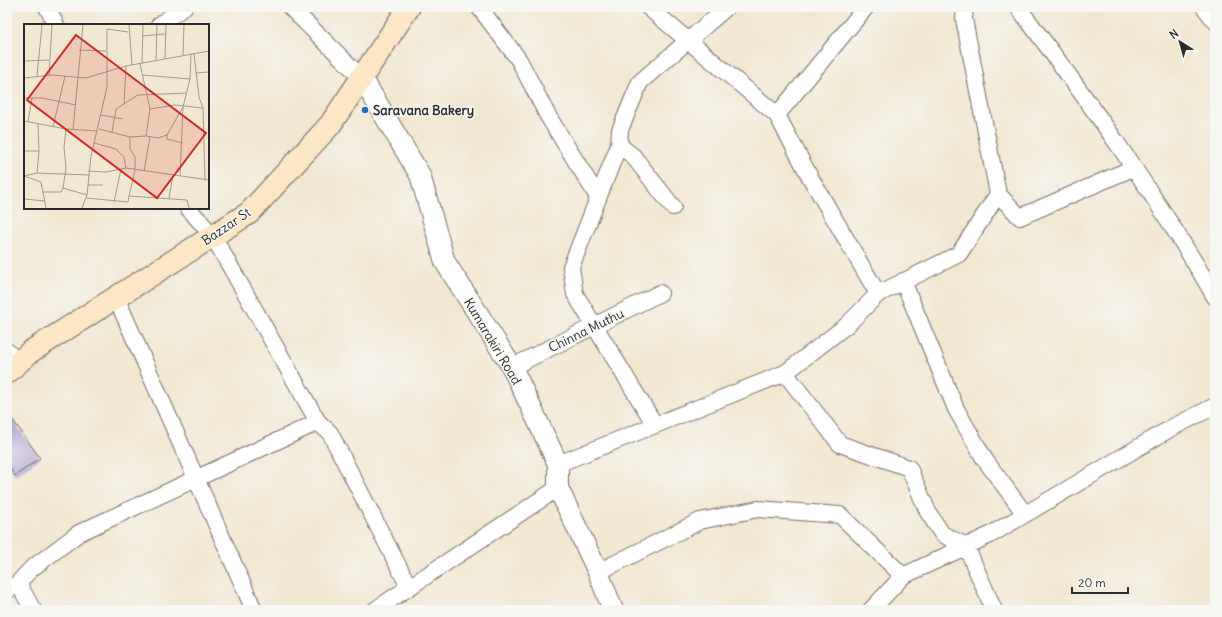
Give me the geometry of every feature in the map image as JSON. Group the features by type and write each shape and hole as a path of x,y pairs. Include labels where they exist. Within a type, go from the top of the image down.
{"main road":[{"name":"Bazzar St","path":"11,362 30,352 249,214 330,125 409,7"}],"street":[{"path":"47,7 56,24"},
{"path":"160,24 184,7"},
{"path":"290,7 362,78"},
{"path":"479,7 519,60 548,116 598,196"},
{"path":"648,7 777,115 810,177 878,294"},
{"path":"655,425 575,294 571,267 619,145 620,130 640,82 727,7"},
{"path":"777,115 866,7"},
{"path":"965,7 964,19 998,194 1020,216 1133,168"},
{"path":"1018,7 1058,59 1181,237 1215,297"},
{"path":"1204,7 1215,22"},
{"name":"Kumarakiri Road","path":"362,78 420,175 445,262 512,367 558,464 558,488 598,572 613,610"},
{"path":"619,145 633,156 673,207"},
{"path":"558,464 785,373 847,325 878,294 959,254 998,194"},
{"path":"189,209 213,236 318,422 330,433 409,587"},
{"path":"903,282 956,409 985,460 1025,514"},
{"name":"Chinna Muthu","path":"512,367 660,293"},
{"path":"116,297 254,610"},
{"path":"785,373 840,444 909,468 928,512 942,534 966,546 994,610"},
{"path":"875,608 903,576 966,546 1025,514 1173,427 1215,406"},
{"path":"33,610 12,587 31,569 79,533 318,422"},
{"path":"375,610 558,488"},
{"path":"598,572 700,522 758,509 840,515 903,576"}],"building":[{"path":"7,412 40,458 15,476 7,464"}],"place":[{"name":"Saravana Bakery","path":"365,110"}]}
